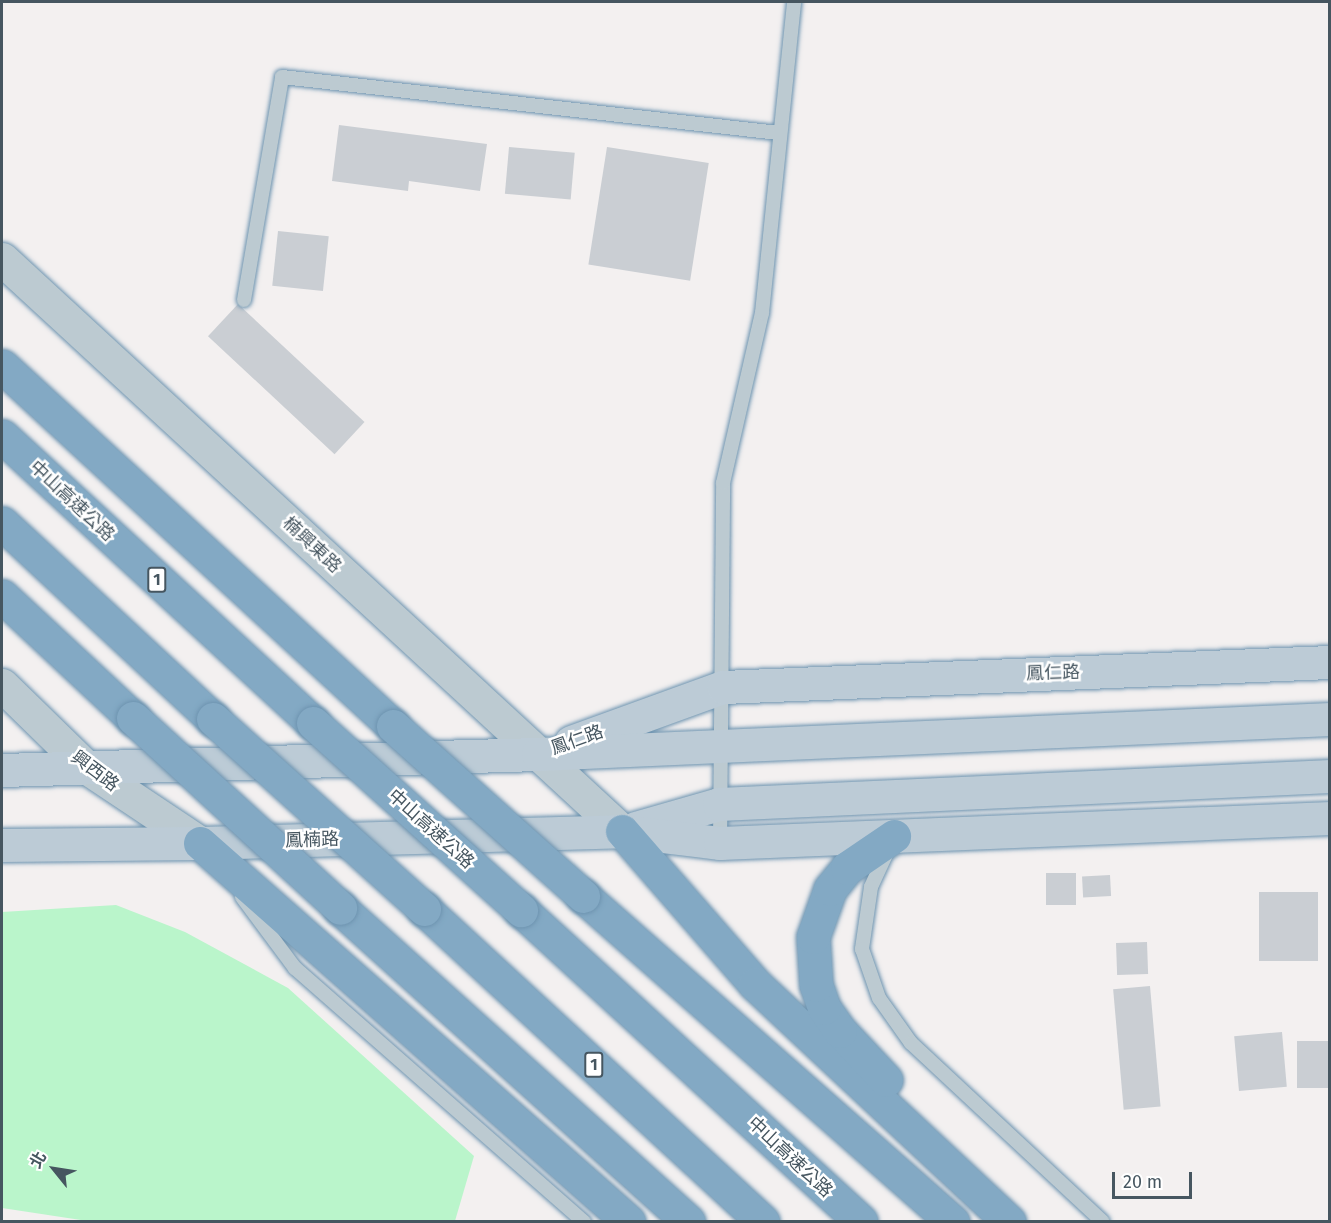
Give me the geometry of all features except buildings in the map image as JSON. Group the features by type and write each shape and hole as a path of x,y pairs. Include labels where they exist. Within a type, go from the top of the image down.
{"highway":[{"path":"2,366 393,726 953,1221"},
{"name":"中山高速公路","path":"2,436 861,1221"},
{"name":"1","path":"2,523 213,719 424,909 763,1221"},
{"path":"2,596 340,908 688,1221"},
{"path":"622,831 755,984 1009,1221"},
{"path":"894,836 848,868 830,889 813,937 816,985 824,1008 840,1031 1014,1221"},
{"path":"200,843 629,1221"}],"main road":[{"name":"鳳仁路","path":"538,754 723,687 1329,662"},
{"name":"鳳仁路","path":"538,754 722,744 1329,719"},
{"path":"2,770 538,754"},
{"path":"622,831 720,804 1329,776"},
{"path":"622,831 720,843 1329,818"},
{"name":"鳳楠路","path":"2,845 200,843 622,831"}],"street":[{"name":"楠興東路","path":"2,259 622,831"},
{"name":"興西路","path":"2,685 86,767 200,843"}],"lane":[{"path":"720,843 723,483 762,313 794,2"},
{"path":"244,300 282,77 779,133"},
{"path":"894,836 871,887 862,949 879,998 911,1043 1103,1221"},
{"path":"200,843 296,968 584,1221"}],"green space":[{"path":"116,905 185,932 288,988 474,1156 455,1221 94,1222 2,1208 2,912"}]}
